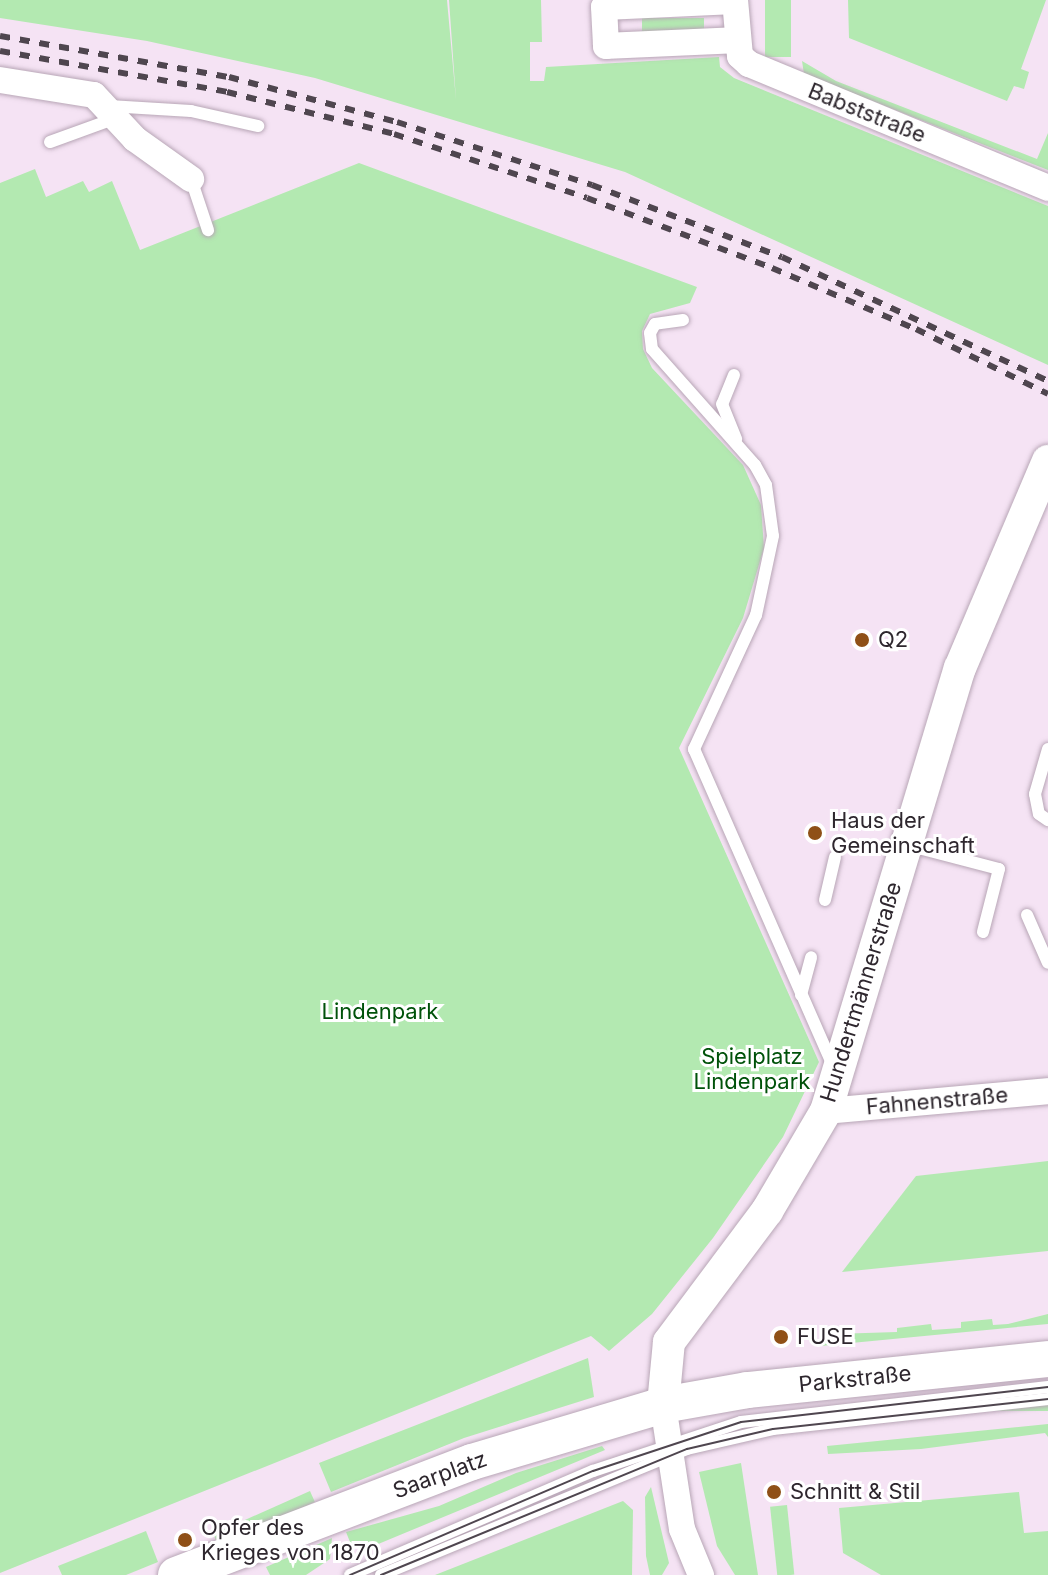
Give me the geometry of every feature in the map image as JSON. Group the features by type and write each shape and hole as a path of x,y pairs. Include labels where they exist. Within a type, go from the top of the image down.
{"main road":[{"name":"Parkstraße","path":"663,1405 748,1390 1048,1359"},
{"name":"Saarplatz","path":"176,1575 472,1462 663,1405"}],"street":[{"path":"735,1 738,40 606,46 604,7 735,1"},
{"name":"Babststraße","path":"738,40 740,56 760,69 1048,188"},
{"path":"0,80 94,95 114,112 135,139 191,179"},
{"name":"Hundertmännerstraße","path":"663,1405 669,1342 767,1211 826,1111 839,1079 904,844 960,668 1048,461"},
{"name":"Fahnenstraße","path":"826,1111 1048,1091"},
{"path":"663,1405 682,1529 701,1575"}],"lane":[{"path":"50,142 114,112 191,111 258,126"},
{"path":"191,179 208,230"},
{"path":"683,320 655,324 650,333 652,349 738,446 766,485 773,536 770,562 741,652 694,749 839,1079"},
{"path":"734,375 722,404 738,446"},
{"path":"1048,749 1035,794 1039,814 1048,820"},
{"path":"904,844 999,869 983,932"},
{"path":"825,900 835,857"},
{"path":"1027,915 1048,963"},
{"path":"801,995 811,957"},
{"path":"350,1575 668,1449 771,1417 1048,1387"},
{"path":"381,1575 668,1449 773,1429 1048,1399"}],"green space":[{"path":"0,0 447,0 456,100 449,0 541,0 542,42 530,42 530,81 544,81 546,67 719,57 720,67 734,78 1048,206 1048,365 625,172 315,78 147,41 0,18"},
{"path":"765,0 791,0 791,57 765,57"},
{"path":"848,0 1046,0 1021,69 1029,72 1024,89 1014,86 1007,101 849,38"},
{"path":"642,18 704,18 704,34 642,34"},
{"path":"802,61 836,81 1037,159 1048,133 1048,170 804,74"},
{"name":"Lindenpark","path":"359,163 697,287 690,303 650,314 642,331 643,349 652,368 743,465 761,505 764,548 743,618 679,748 819,1062 783,1137 713,1238 652,1314 609,1351 591,1336 0,1573 0,183 35,169 46,197 83,181 89,192 112,181 140,250"},
{"path":"1048,1161 1048,1251 842,1272 916,1176"},
{"path":"1048,1314 1048,1324 820,1346 820,1340 834,1339 834,1334 897,1332 897,1328 931,1324 932,1330 961,1328 961,1322 992,1319 993,1325 1008,1324"},
{"path":"588,1358 594,1397 464,1438 331,1492 319,1463"},
{"path":"917,1404 1048,1404 1048,1411 917,1411"},
{"path":"1048,1424 1048,1437 1045,1433 921,1449 828,1454 827,1446"},
{"path":"602,1446 605,1450 371,1547 352,1547 346,1532 439,1506 516,1473"},
{"path":"741,1463 758,1575 735,1575 717,1546 699,1472"},
{"path":"651,1487 669,1563 662,1575 650,1575 646,1556 645,1497"},
{"path":"310,1491 315,1502 218,1545 213,1534"},
{"path":"1019,1492 1024,1533 1048,1531 1048,1575 881,1575 843,1553 839,1508"},
{"path":"623,1501 633,1510 632,1575 435,1575"},
{"path":"787,1505 794,1575 777,1575 770,1507"},
{"path":"146,1531 158,1562 126,1575 62,1575 58,1566"},
{"path":"332,1538 330,1559 306,1575 270,1575 266,1567"}],"tram line":[{"path":"350,1575 593,1471 741,1422 1048,1387"},
{"path":"381,1575 687,1449 773,1429 1048,1399"}],"railway":[{"path":"0,36 229,77 397,122 592,185 782,257 1048,381"},
{"path":"0,51 227,92 394,134 587,198 772,268 916,329 1048,394"}],"place":[{"name":"Q2","path":"862,640"},
{"name":"Haus der Gemeinschaft","path":"815,833"},
{"name":"FUSE","path":"781,1337"},
{"name":"Schnitt & Stil","path":"774,1492"},
{"name":"Opfer des Krieges von 1870","path":"185,1540"}],"park label":[{"name":"Spielplatz Lindenpark","path":"752,1068"}]}
